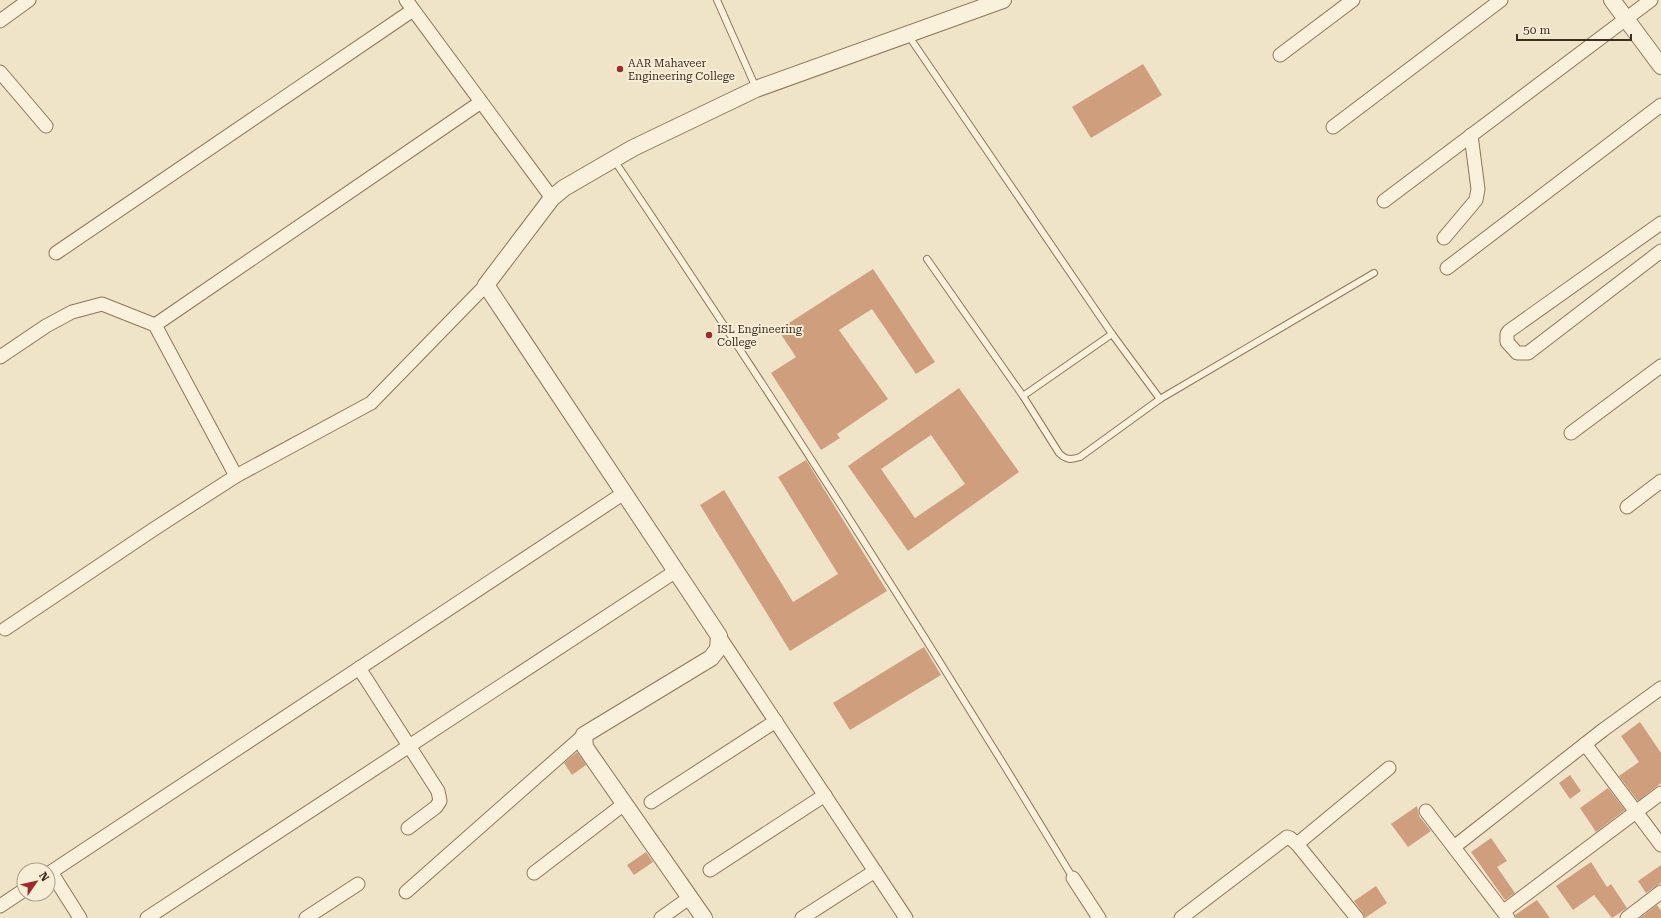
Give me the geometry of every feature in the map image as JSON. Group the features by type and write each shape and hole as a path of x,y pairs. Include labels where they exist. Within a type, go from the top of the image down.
{"street":[{"path":"0,21 29,0"},
{"path":"6,629 154,529 236,476 371,403 486,284 552,198 564,188 633,148 756,89 1003,0"},
{"path":"1280,55 1353,0"},
{"path":"1333,127 1501,0"},
{"path":"1612,0 1661,66"},
{"path":"1384,201 1651,0"},
{"path":"56,253 410,5 552,198"},
{"path":"0,72 46,126"},
{"path":"155,325 480,102"},
{"path":"1447,268 1661,105"},
{"path":"1444,238 1476,200 1478,189 1471,135"},
{"path":"1661,223 1509,332 1507,334 1508,342 1517,353 1528,353 1661,251"},
{"path":"486,284 906,918"},
{"path":"0,357 46,326 72,312 102,304 155,325 236,476"},
{"path":"1571,433 1661,366"},
{"path":"1627,506 1661,481"},
{"path":"56,868 624,493"},
{"path":"147,918 676,571"},
{"path":"406,892 584,735 711,658 718,649 719,636"},
{"path":"360,668 438,791 440,801 436,807 408,828"},
{"path":"1454,848 1585,744 1661,688"},
{"path":"651,802 776,721"},
{"path":"584,735 585,746 589,753 704,918"},
{"path":"1585,744 1661,845"},
{"path":"1297,844 1389,768"},
{"path":"1426,811 1506,915 1661,793"},
{"path":"710,870 825,795"},
{"path":"534,873 624,804"},
{"path":"1181,918 1284,838 1290,838 1297,844 1357,918"},
{"path":"802,918 875,871"},
{"path":"1072,878 1099,918"},
{"path":"56,883 80,918"},
{"path":"306,918 358,884"},
{"path":"1627,918 1661,892"},
{"path":"0,906 16,895"},
{"path":"661,918 689,898"}],"lane":[{"path":"717,0 756,89"},
{"path":"908,35 1112,334 1160,399"},
{"path":"613,159 771,395 910,612 1072,878"},
{"path":"927,259 1023,396 1059,453 1065,459 1072,460 1080,457 1160,399 1374,273"},
{"path":"1023,396 1112,334"}],"building":[{"path":"1143,64 1162,95 1091,138 1072,107"},
{"path":"873,269 935,362 916,374 872,309 839,330 888,399 837,434 840,438 821,450 771,373 796,357 778,330"},
{"path":"959,388 1019,472 908,551 848,466","holes":["931,435 965,484 915,518 881,469"]},
{"path":"806,460 887,591 790,651 700,505 724,490 793,602 838,574 778,477"},
{"path":"924,647 941,675 850,730 833,703"},
{"path":"1640,722 1661,753 1661,783 1638,801 1619,776 1639,762 1621,736"},
{"path":"577,752 586,765 572,775 564,763"},
{"path":"1570,775 1581,791 1570,799 1559,783"},
{"path":"1608,788 1625,810 1596,832 1580,808"},
{"path":"1417,806 1419,816 1431,831 1408,847 1391,824"},
{"path":"1491,838 1507,861 1497,867 1515,893 1505,900 1471,852"},
{"path":"646,852 653,862 634,875 627,865"},
{"path":"1591,862 1607,887 1611,884 1627,908 1612,918 1594,895 1573,910 1556,886"},
{"path":"1661,865 1661,883 1646,893 1638,881"},
{"path":"1376,886 1387,903 1365,918 1354,901"},
{"path":"1537,900 1550,918 1516,918 1515,915"},
{"path":"1657,905 1661,911 1661,918 1640,918"}],"place":[{"name":"AAR Mahaveer Engineering College","path":"620,69"},
{"name":"ISL Engineering College","path":"709,335"}]}
